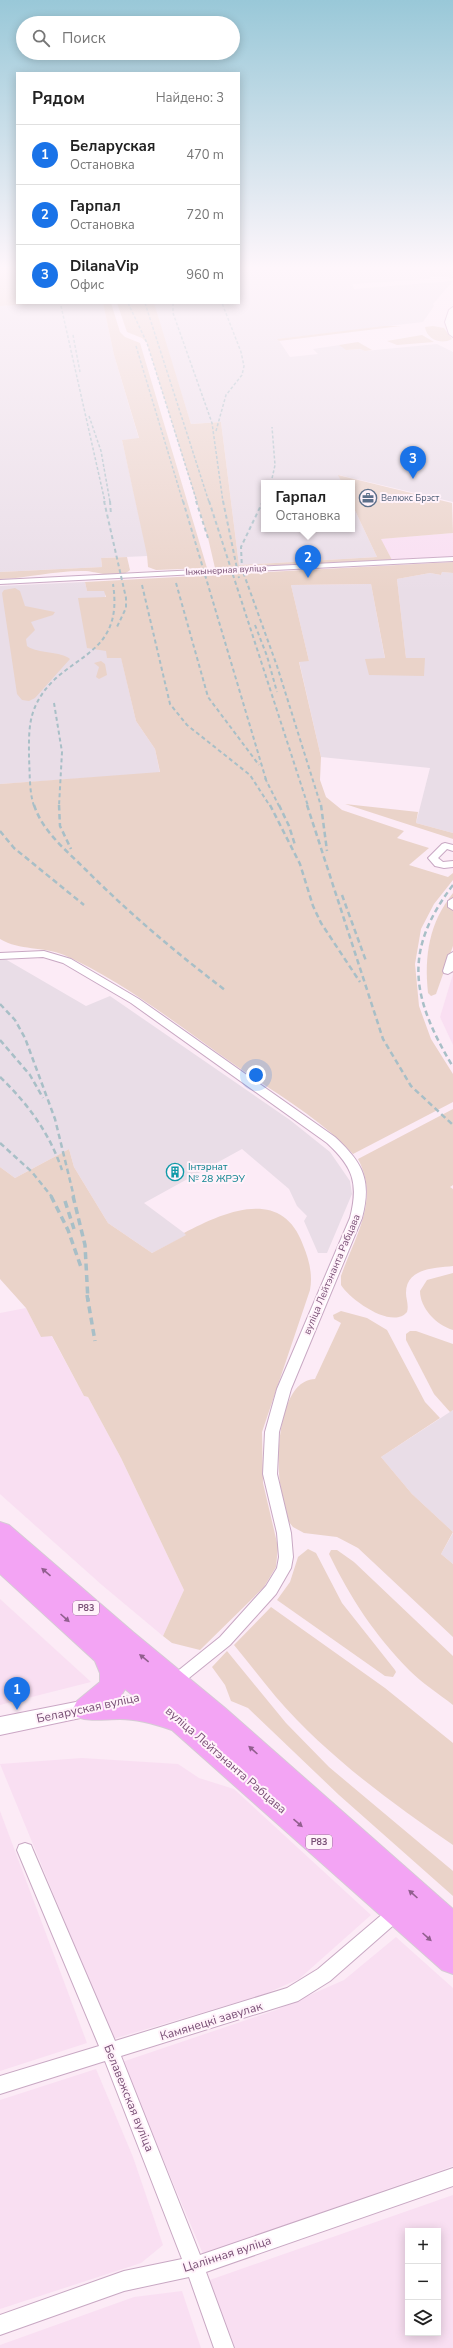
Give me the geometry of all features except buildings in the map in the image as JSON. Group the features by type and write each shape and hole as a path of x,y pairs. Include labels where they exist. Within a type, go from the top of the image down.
{"highway":[{"name":"вуліца Лейтэнанта Рабцава","path":"0,1532 163,1688 184,1724 453,1960"},
{"name":"вуліца Лейтэнанта Рабцава","path":"0,1558 104,1653 220,1721 453,1929"},
{"path":"87,1709 104,1698 114,1684 114,1668 104,1653"},
{"path":"87,1709 122,1706 144,1709 184,1724"}],"main road":[{"name":"Беларуская вуліца","path":"0,1726 87,1709 163,1688"}],"street":[{"name":"Інжынерная вуліца","path":"0,582 453,559"},
{"path":"449,847 434,856 433,860 441,865 453,864"},
{"path":"453,901 453,908"},
{"name":"вуліца Лейтэнанта Рабцава","path":"0,956 30,953 53,955 126,995 331,1140 350,1158 362,1185 361,1200 356,1218 284,1389 272,1432 270,1474 284,1533 286,1557 284,1568 271,1590 225,1640 163,1688"},
{"path":"448,971 453,954"},
{"name":"Белавежская вуліца","path":"25,1850 111,2052 196,2266 224,2348"},
{"name":"Камянецкі завулак","path":"0,2085 292,1995 324,1975 398,1911"},
{"name":"Цалінная вуліца","path":"0,2325 124,2281 196,2266 453,2177"}],"shaded area":[{"path":"0,375 120,375 139,439 122,440 148,556 101,558 102,567 0,572"},
{"path":"120,375 149,375 207,568 156,570 148,567 147,555 122,440 139,438"},
{"path":"157,375 176,375 191,424 221,422 239,565 377,557 355,510 355,480 340,480 338,475 452,503 453,533 381,539 392,560 215,568 208,538"},
{"path":"175,375 453,375 453,502 339,475 341,480 261,480 261,532 355,532 355,510 377,557 239,565 221,422 191,424"},
{"path":"453,533 453,557 392,560 380,539"},
{"path":"127,557 130,570 121,575 75,571 0,579 0,572 102,567 101,558"},
{"path":"453,562 453,573 442,572 441,575 430,573 397,579 406,658 425,658 424,676 369,675 365,659 385,658 371,584 291,585 309,661 299,662 321,757 320,780 326,797 342,810 404,831 397,838 429,848 409,865 448,877 453,873 453,880 434,904 421,929 415,964 419,1006 431,1039 453,1074 453,1102 353,1154 312,1117 297,1106 235,1065 130,991 64,955 48,950 15,945 0,939 0,784 160,772 155,749 136,721 121,658 107,658 106,651 87,648 78,598 106,597 104,591 87,591 85,582"},
{"path":"442,572 453,573 453,833 416,823 430,768 321,757 299,661 309,661 291,585 371,584 385,659 406,658 397,579 430,573 441,575"},
{"path":"85,582 87,591 105,591 106,651 121,657 136,721 155,749 160,773 0,784 0,586"},
{"path":"15,588 20,591 25,606 55,612 53,615 31,622 35,630 26,639 27,646 32,649 66,656 70,659 35,698 29,701 22,700 17,694 2,593 4,590"},
{"path":"101,661 105,664 107,675 99,679 96,677 99,667 94,663"},
{"path":"345,804 418,812 416,823 453,833 453,839"},
{"path":"453,893 453,946 436,994 431,996 428,993 427,979 430,940 438,916"},
{"path":"0,956 86,1006 110,996 290,1120 330,1152 350,1181 352,1194 327,1253 318,1253 304,1221 307,1216 297,1206 289,1189 242,1149 144,1203 187,1235 152,1253 108,1223 74,1167 69,1149 15,1178 0,1167"},
{"path":"453,974 453,1045 440,1017"},
{"path":"453,1109 453,1185 450,1187 453,1189 453,1266 430,1269 416,1274 407,1285 407,1312 401,1317 382,1315 362,1305 341,1285 341,1276 363,1218 366,1203 367,1189 364,1174 358,1159"},
{"path":"69,1149 74,1167 108,1223 152,1253 186,1235 184,1233 200,1225 234,1212 251,1209 267,1210 281,1215 293,1227 303,1245 309,1261 311,1273 310,1290 262,1432 263,1483 278,1547 276,1567 264,1587 200,1650 172,1643 163,1636 184,1590 121,1458 88,1397 84,1396 52,1336 41,1337 26,1308 0,1279 0,1167 15,1178"},
{"path":"453,1273 453,1330 447,1328 430,1315 423,1304 420,1291 427,1280"},
{"path":"26,1308 41,1337 51,1335 84,1396 88,1397 121,1458 184,1590 163,1636 102,1585 0,1494 0,1313"},
{"path":"341,1311 367,1318 387,1330 425,1402 440,1418 381,1457 412,1494 453,1532 441,1554 453,1564 453,1637 358,1548 337,1537 304,1533 293,1527 289,1522 281,1488 279,1471 282,1422 287,1405 294,1392 303,1383 315,1379 341,1323 334,1319 333,1315"},
{"path":"410,1331 416,1331 453,1344 453,1410 450,1412 434,1394 406,1340 406,1334"},
{"path":"453,1410 453,1532 412,1494 381,1457"},
{"path":"453,1533 453,1564 441,1554"},
{"path":"308,1549 316,1553 342,1603 395,1670 396,1672 393,1677 385,1676 277,1600 290,1582 298,1557"},
{"path":"331,1550 337,1550 354,1562 453,1656 453,1705 414,1675 396,1657 374,1629 355,1601 329,1554"},
{"path":"0,1599 91,1682 0,1705"},
{"path":"271,1607 385,1688 453,1743 453,1845 382,1795 316,1739 276,1697 234,1645"},
{"path":"227,1651 286,1723 329,1767 453,1871 453,1896 339,1795 248,1708 231,1701 225,1685 212,1667"},
{"path":"82,1758 178,1764 199,1778 234,1789 371,1915 299,1979 265,1994 113,2039 0,1764"},
{"path":"0,1811 87,2043 0,2071"},
{"path":"396,1937 453,1988 453,2166 203,2254 122,2062 276,2010 344,1980"},
{"path":"96,2069 133,2157 163,2245 141,2263 0,2309 0,2100"},
{"path":"453,2195 453,2348 229,2348 204,2282"},
{"path":"182,2291 201,2348 0,2348 0,2345 134,2297"}],"railway":[{"path":"76,375 105,502"},
{"path":"145,375 183,502"},
{"path":"157,375 197,502"},
{"path":"168,375 209,502"},
{"path":"195,375 212,423 223,502"},
{"path":"216,431 226,395 242,375"},
{"path":"89,416 101,451 110,502"},
{"path":"272,427 275,465 272,480"},
{"path":"104,501 126,598 126,608 116,629"},
{"path":"110,501 111,515"},
{"path":"183,501 266,781"},
{"path":"196,501 208,538"},
{"path":"209,501 308,806"},
{"path":"223,501 239,578"},
{"path":"261,505 241,547 242,569 277,666 321,806"},
{"path":"176,583 208,697 259,765"},
{"path":"34,806 30,788 29,732 35,707 45,689 100,643 109,629 114,609 113,584"},
{"path":"142,585 170,704 187,725 250,775 270,806"},
{"path":"255,625 267,656 277,692"},
{"path":"54,703 62,752 59,806"},
{"path":"266,781 279,806"},
{"path":"34,805 43,824 62,847 118,901 153,932 225,990"},
{"path":"270,805 300,864 313,906 321,923 360,982"},
{"path":"279,805 289,826 295,845"},
{"path":"307,805 383,1039 411,1086 453,1125"},
{"path":"321,805 327,851"},
{"path":"59,806 60,826 71,849"},
{"path":"0,831 14,848 84,905"},
{"path":"453,885 437,909 426,932 420,954 418,975 422,997 429,1019 439,1042 453,1067"},
{"path":"342,895 366,961"},
{"path":"0,1004 15,1020 25,1038 55,1119 74,1197"},
{"path":"0,1040 30,1075 43,1098"},
{"path":"0,1077 37,1119 51,1143 62,1170"},
{"path":"0,1143 32,1172 52,1197"},
{"path":"51,1196 68,1230 82,1270"},
{"path":"73,1196 85,1245 88,1301"},
{"path":"65,1201 74,1229"},
{"path":"87,1295 88,1301"},
{"path":"88,1301 95,1341"}],"place":[{"name":"DilanaVip","path":"413,479"},
{"name":"Велюкс Брэст","path":"368,498"},
{"name":"Гарпал","path":"308,578"},
{"name":"Інтэрнат № 28 ЖРЭУ","path":"175,1172"},
{"name":"Беларуская","path":"17,1710"}]}
